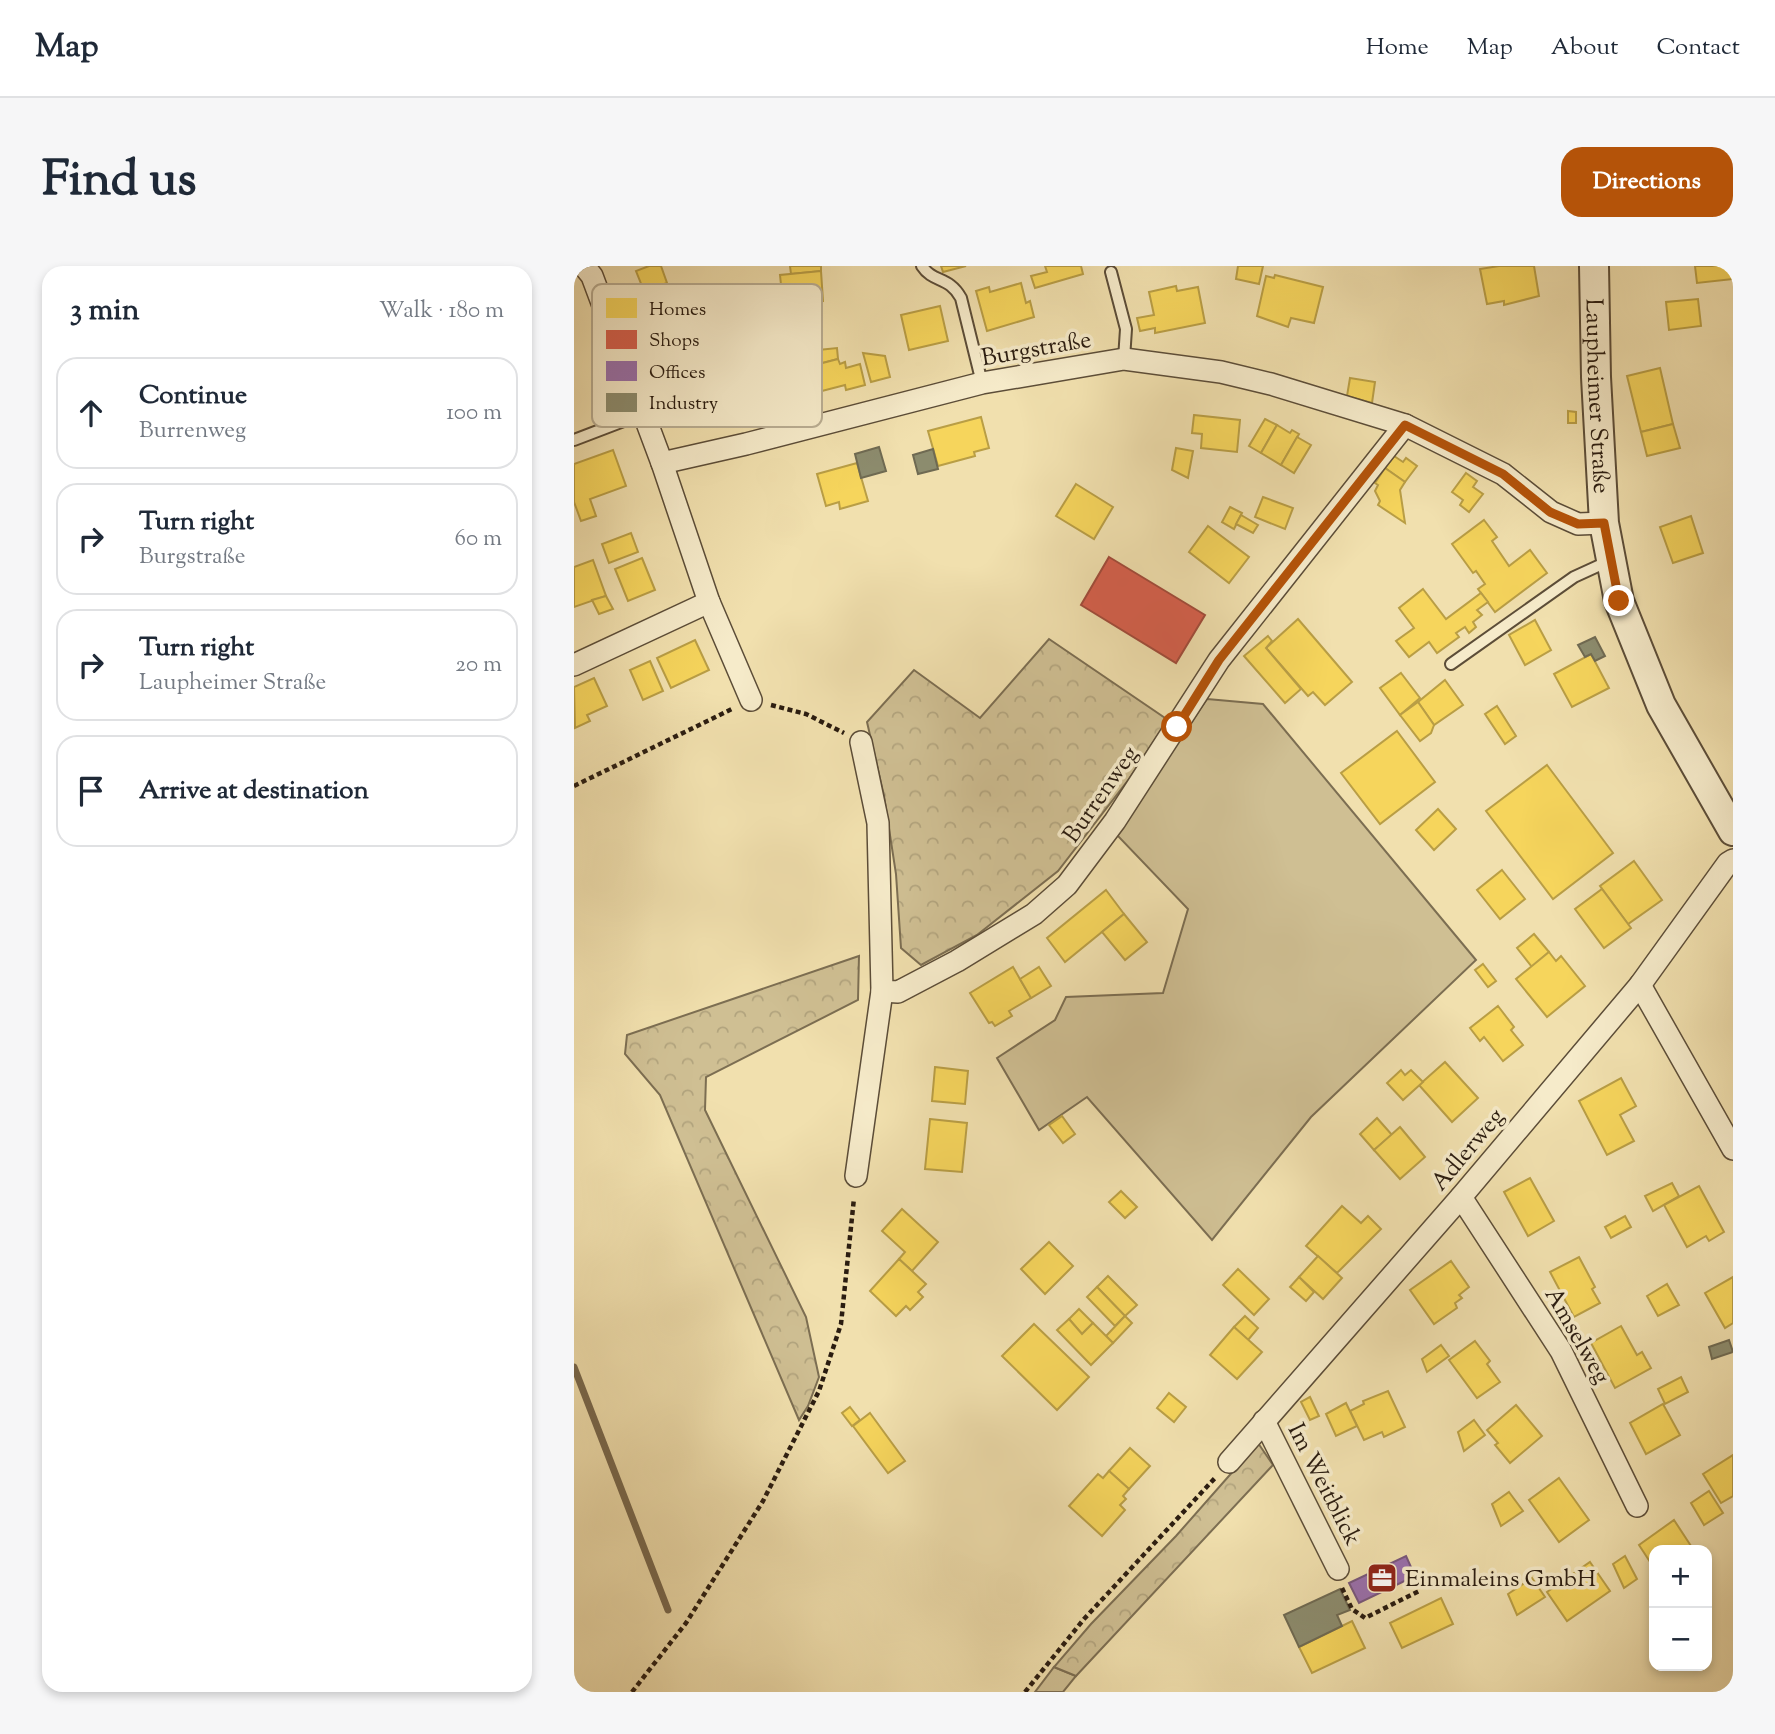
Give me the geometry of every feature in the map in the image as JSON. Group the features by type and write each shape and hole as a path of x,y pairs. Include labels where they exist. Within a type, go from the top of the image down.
{"street":[{"path":"584,266 595,284"},
{"name":"Laupheimer Straße","path":"1594,266 1596,377 1604,523 1619,601 1661,705 1733,831"},
{"name":"Burgstraße","path":"822,424 982,383 1124,359 1221,372 1405,425 1503,474 1550,512 1578,524 1604,523"},
{"name":"Burrenweg","path":"882,991 898,992 957,961 1034,914 1067,885 1115,821 1219,660 1405,425"},
{"path":"647,427 709,602 751,700"},
{"name":"Burgstraße","path":"662,463 812,427"},
{"path":"574,665 709,602"},
{"path":"856,1176 882,991 878,823 861,742"},
{"name":"Adlerweg","path":"1229,1462 1461,1197 1640,985 1728,863 1733,860"},
{"path":"1640,985 1733,1149"},
{"name":"Amselweg","path":"1461,1197 1561,1350 1637,1506"},
{"name":"Im Weitblick","path":"1264,1421 1340,1579"}],"lane":[{"path":"922,266 926,272 955,287 961,298 982,383"},
{"path":"1111,272 1126,329 1124,359"},
{"path":"574,440 608,427"},
{"path":"1451,663 1574,576 1612,560"}],"path":[{"path":"574,786 751,700 806,714 861,742"},
{"path":"632,1692 686,1623 763,1501 819,1391 841,1324 856,1176"},
{"path":"1025,1692 1084,1619 1229,1462"},
{"path":"1340,1579 1352,1609 1365,1618 1419,1591"}],"green space":[{"path":"1049,639 1168,720 1129,779 1058,871 977,935 921,965 901,948 896,874 884,796 867,722 914,670 980,718"},
{"path":"1207,699 1263,704 1476,960 1311,1117 1212,1240 1087,1097 1039,1130 997,1058 1055,1020 1066,997 1163,993 1188,909 1116,834"},
{"path":"859,956 858,1000 706,1077 705,1110 806,1317 819,1377 808,1406 799,1420 660,1095 625,1054 627,1035"},
{"path":"1258,1443 1273,1465 1076,1676 1054,1667 1091,1624 1176,1536"},
{"path":"1054,1667 1076,1676 1063,1692 1035,1692"}],"building: Homes":[{"path":"649,266 661,266 667,283 641,284 636,271"},
{"path":"790,266 821,266 821,271 791,274"},
{"path":"941,266 966,266 943,272"},
{"path":"1045,266 1081,266 1083,274 1035,288 1031,276 1047,272"},
{"path":"1238,266 1263,266 1259,284 1236,279"},
{"path":"1534,266 1539,296 1504,305 1504,301 1487,304 1480,269"},
{"path":"1695,266 1732,266 1733,279 1697,283"},
{"path":"821,271 822,284 781,284 780,275"},
{"path":"1275,275 1323,287 1314,323 1291,318 1288,327 1257,316 1266,276 1274,278"},
{"path":"1021,283 1026,303 1030,301 1034,317 987,331 976,291 989,287 990,292"},
{"path":"1176,286 1177,291 1198,287 1205,323 1155,333 1155,328 1140,331 1137,318 1154,315 1149,292"},
{"path":"1698,299 1701,326 1669,330 1666,302"},
{"path":"940,306 948,341 909,350 901,315"},
{"path":"837,348 838,359 822,363 822,350"},
{"path":"863,353 885,356 890,377 871,382"},
{"path":"838,359 840,364 845,362 846,368 860,364 865,385 846,390 845,385 822,391 822,363"},
{"path":"1660,368 1673,424 1641,432 1627,376"},
{"path":"1350,378 1375,382 1372,403 1347,396"},
{"path":"1568,411 1576,412 1576,423 1568,423"},
{"path":"1194,415 1240,420 1237,452 1201,448 1202,434 1192,433"},
{"path":"981,417 989,448 974,452 975,456 938,466 928,431"},
{"path":"1265,419 1277,425 1261,453 1249,446"},
{"path":"1673,424 1680,448 1647,456 1641,432"},
{"path":"1277,425 1290,433 1292,430 1299,434 1281,465 1261,453"},
{"path":"1297,437 1311,445 1294,473 1281,465"},
{"path":"1176,448 1193,451 1188,478 1172,470"},
{"path":"613,450 626,486 590,499 596,516 581,521 574,502 574,464"},
{"path":"1394,456 1403,462 1406,458 1417,466 1405,482 1385,468"},
{"path":"857,463 868,501 840,509 839,502 826,506 817,474"},
{"path":"1385,468 1405,482 1400,490 1405,523 1378,505 1380,501 1375,491 1378,485 1375,483"},
{"path":"1466,473 1477,481 1473,487 1483,494 1469,512 1460,505 1463,500 1452,492"},
{"path":"1076,484 1113,507 1094,539 1056,516"},
{"path":"1263,497 1293,508 1285,529 1255,517"},
{"path":"1230,507 1242,513 1234,529 1222,522"},
{"path":"1241,515 1258,525 1253,533 1236,524"},
{"path":"1691,516 1703,553 1673,563 1660,527"},
{"path":"1484,520 1497,537 1492,541 1509,566 1530,550 1547,573 1495,612 1478,589 1485,584 1476,571 1473,573 1452,544"},
{"path":"1208,526 1249,557 1229,583 1189,552"},
{"path":"631,533 638,552 609,563 602,544"},
{"path":"642,558 655,590 628,601 615,569"},
{"path":"593,560 606,596 574,607 574,567"},
{"path":"1423,589 1446,619 1481,593 1488,602 1477,610 1482,615 1473,622 1476,627 1469,633 1465,627 1456,633 1459,637 1437,653 1429,642 1409,657 1396,641 1414,628 1399,608"},
{"path":"606,596 613,609 599,614 592,600"},
{"path":"1298,619 1352,682 1325,705 1313,692 1308,696 1266,648"},
{"path":"1535,620 1551,650 1525,665 1509,635"},
{"path":"1268,636 1272,641 1266,648 1301,689 1285,703 1244,656"},
{"path":"695,640 709,670 671,688 657,658"},
{"path":"1591,654 1609,688 1572,707 1554,674"},
{"path":"650,661 663,691 643,700 630,670"},
{"path":"1401,673 1420,698 1400,715 1380,688"},
{"path":"594,678 607,706 587,715 590,721 575,728 574,687"},
{"path":"1445,680 1463,705 1434,725 1418,702"},
{"path":"1418,702 1434,725 1431,733 1420,741 1400,715"},
{"path":"1497,706 1516,736 1505,744 1485,714"},
{"path":"1397,731 1435,782 1380,824 1341,773"},
{"path":"1547,765 1613,853 1553,899 1486,811"},
{"path":"1438,809 1456,829 1434,850 1416,830"},
{"path":"1634,861 1662,900 1628,924 1600,886"},
{"path":"1502,870 1525,899 1500,919 1477,890"},
{"path":"1602,889 1631,928 1604,948 1575,909"},
{"path":"1106,890 1124,914 1065,962 1047,938"},
{"path":"1124,914 1147,942 1125,960 1102,932"},
{"path":"1534,934 1549,952 1532,967 1517,948"},
{"path":"1549,952 1556,961 1561,956 1585,986 1547,1017 1516,979"},
{"path":"1483,964 1496,981 1488,987 1475,970"},
{"path":"1013,967 1031,998 1009,1011 1012,1016 995,1026 992,1022 989,1023 970,993"},
{"path":"1039,967 1051,986 1031,998 1020,979"},
{"path":"1498,1006 1514,1027 1511,1030 1523,1045 1503,1061 1484,1037 1480,1041 1470,1028"},
{"path":"1445,1062 1478,1098 1452,1122 1419,1085"},
{"path":"935,1067 968,1071 965,1104 932,1101"},
{"path":"1401,1070 1405,1075 1411,1070 1423,1082 1403,1100 1387,1083"},
{"path":"1621,1078 1636,1106 1620,1115 1634,1141 1607,1155 1579,1101"},
{"path":"1062,1116 1075,1134 1063,1143 1049,1125"},
{"path":"1377,1118 1392,1135 1374,1150 1360,1134"},
{"path":"930,1119 967,1123 962,1172 925,1169"},
{"path":"1400,1127 1425,1157 1400,1179 1374,1150"},
{"path":"1530,1178 1554,1221 1528,1236 1504,1192"},
{"path":"1672,1183 1679,1196 1653,1211 1645,1196"},
{"path":"1699,1186 1724,1232 1709,1241 1706,1236 1687,1247 1664,1205"},
{"path":"1121,1191 1137,1207 1125,1218 1109,1202"},
{"path":"1342,1206 1361,1223 1368,1216 1381,1229 1337,1273 1306,1246"},
{"path":"902,1209 938,1242 912,1271 899,1259 905,1252 882,1231"},
{"path":"1625,1216 1631,1227 1611,1238 1605,1227"},
{"path":"1049,1242 1073,1266 1045,1294 1021,1269"},
{"path":"1318,1256 1342,1278 1323,1299 1299,1277"},
{"path":"1579,1257 1600,1303 1574,1317 1550,1272"},
{"path":"899,1259 926,1284 918,1292 923,1297 910,1310 906,1306 896,1316 870,1291"},
{"path":"1451,1261 1469,1287 1459,1295 1462,1298 1455,1303 1457,1308 1434,1324 1410,1290"},
{"path":"1238,1269 1269,1299 1254,1315 1223,1285"},
{"path":"1108,1276 1137,1305 1125,1316 1097,1287"},
{"path":"1299,1277 1314,1292 1306,1301 1290,1287"},
{"path":"1733,1277 1733,1323 1725,1328 1705,1293"},
{"path":"1667,1284 1679,1305 1658,1316 1647,1296"},
{"path":"1097,1287 1125,1316 1115,1326 1087,1297"},
{"path":"1079,1309 1093,1323 1082,1334 1069,1319"},
{"path":"1125,1316 1132,1323 1113,1343 1106,1336"},
{"path":"1245,1316 1258,1328 1248,1340 1234,1327"},
{"path":"1069,1319 1082,1334 1093,1323 1113,1343 1091,1365 1057,1330"},
{"path":"1034,1324 1089,1377 1057,1410 1002,1356"},
{"path":"1621,1326 1637,1355 1642,1352 1651,1368 1615,1388 1591,1343"},
{"path":"1234,1327 1262,1352 1237,1379 1210,1355"},
{"path":"1475,1341 1490,1361 1487,1364 1500,1382 1477,1398 1449,1360"},
{"path":"1441,1345 1449,1356 1427,1372 1422,1359"},
{"path":"1681,1377 1688,1392 1665,1404 1658,1389"},
{"path":"1388,1391 1405,1427 1384,1437 1382,1432 1364,1440 1350,1411 1364,1404 1363,1401"},
{"path":"1169,1393 1186,1407 1174,1422 1157,1408"},
{"path":"1310,1397 1319,1416 1310,1420 1301,1402"},
{"path":"1346,1403 1357,1426 1336,1436 1326,1414"},
{"path":"1663,1404 1680,1435 1646,1454 1630,1423"},
{"path":"1516,1405 1542,1436 1510,1463 1487,1430"},
{"path":"850,1407 860,1420 852,1426 842,1413"},
{"path":"870,1413 905,1461 888,1473 853,1426"},
{"path":"1474,1420 1485,1435 1464,1451 1458,1432"},
{"path":"1130,1448 1150,1466 1129,1489 1109,1471"},
{"path":"1733,1455 1733,1496 1721,1503 1703,1474"},
{"path":"1109,1471 1129,1489 1123,1496 1126,1499 1120,1505 1125,1510 1102,1536 1069,1506 1098,1474 1103,1478"},
{"path":"1559,1478 1589,1520 1559,1542 1529,1500"},
{"path":"1709,1491 1723,1513 1704,1525 1691,1503"},
{"path":"1509,1492 1523,1511 1501,1526 1492,1504"},
{"path":"1674,1520 1690,1545 1649,1545 1649,1560 1639,1545"},
{"path":"1625,1556 1637,1579 1624,1588 1613,1564"},
{"path":"1590,1562 1610,1591 1567,1621 1547,1592"},
{"path":"1532,1578 1545,1597 1517,1615 1508,1594"},
{"path":"1441,1598 1453,1624 1402,1648 1390,1623"},
{"path":"1352,1621 1365,1648 1312,1673 1299,1647"}],"building: Shops":[{"path":"1109,557 1205,615 1176,663 1081,605"}],"building: Offices":[{"path":"1406,1556 1415,1576 1359,1603 1349,1583"}],"building: Industry":[{"path":"879,447 886,471 861,478 855,454"},
{"path":"933,449 938,469 918,474 913,455"},
{"path":"1595,637 1605,656 1595,661 1591,654 1585,657 1578,645"},
{"path":"1729,1340 1733,1352 1712,1359 1709,1347"},
{"path":"1340,1589 1350,1610 1337,1615 1342,1626 1299,1647 1284,1615"}],"waterway":[{"path":"574,1367 668,1610"}],"place":[{"name":"Einmaleins GmbH","path":"1382,1578"}],"route":[{"path":"1177,727 1219,660 1405,425 1503,474 1550,512 1578,524 1604,523 1619,601"}]}
